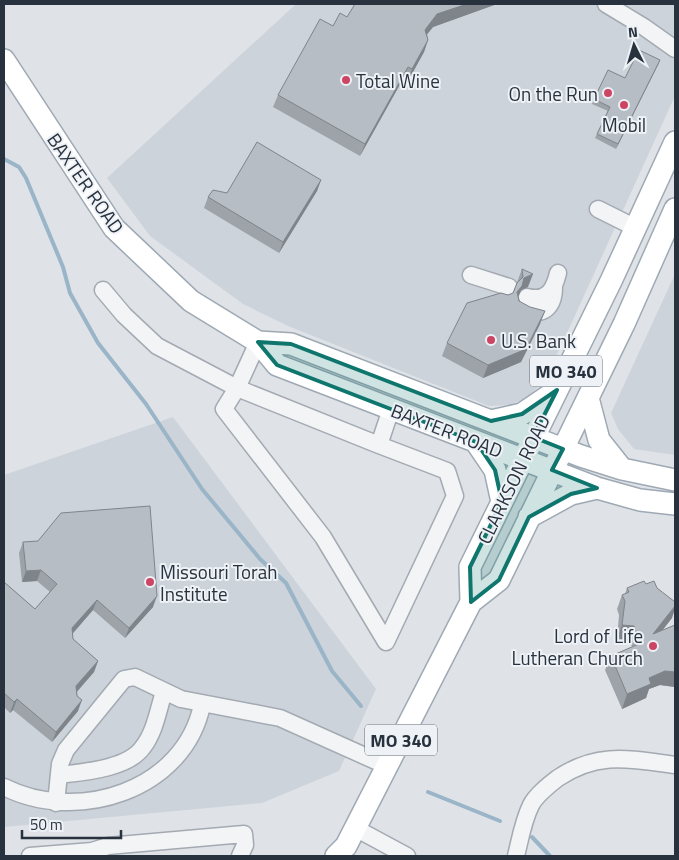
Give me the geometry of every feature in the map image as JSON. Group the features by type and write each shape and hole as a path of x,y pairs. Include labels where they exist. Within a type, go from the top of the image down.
{"main road":[{"name":"BAXTER ROAD","path":"4,60 114,228 191,301 258,342 277,364 597,488 640,500 675,504"},
{"name":"CLARKSON ROAD","path":"471,602 470,567 636,228 675,142"},
{"name":"CLARKSON ROAD","path":"346,847 471,602 498,580 588,398 675,209"},
{"name":"BAXTER ROAD","path":"258,342 291,344 563,449 622,469 675,480"},
{"path":"491,421 522,414 557,390"},
{"path":"588,398 600,440 622,469"},
{"path":"476,442 495,470 502,502"},
{"path":"529,517 571,494 597,488"}],"street":[{"path":"606,4 675,49"},
{"path":"644,27 675,38"},
{"path":"598,209 636,228"},
{"path":"474,276 506,293"},
{"path":"525,302 546,297 556,280"},
{"path":"103,290 124,315 157,346 237,388 447,471 455,496 386,642 323,537 224,409 237,388 258,342"},
{"path":"379,445 391,409"},
{"path":"56,803 59,775 66,750 124,679 135,677 164,692 202,705 280,718 387,766"},
{"path":"59,775 94,771 134,756 142,749 148,738 164,692"},
{"path":"4,787 34,800 56,803 104,799 125,792 147,781 164,768 187,745 199,721 202,705"},
{"path":"516,856 531,804 551,783 572,769 598,759 632,759 675,765"},
{"path":"30,856 92,853 108,846 244,834 245,845 240,856"},
{"path":"346,847 407,856"}],"highlighted area":[{"path":"258,342 291,344 491,421 522,414 557,390 533,437 563,449 552,470 597,488 571,494 529,517 499,580 471,602 470,567 502,502 495,470 476,442 277,365"}],"shaded area":[{"path":"296,4 675,4 675,96 562,344 543,382 527,398 509,405 489,406 288,326 243,304 150,236 107,178"},
{"path":"675,274 675,455 634,449 618,429 611,413"},
{"name":"Missouri Torah Institute","path":"173,417 376,689 339,771 262,803 4,827 4,475"}],"building":[{"name":"Total Wine","path":"355,4 467,4 437,14 425,30 428,40 412,69 408,67 365,144 278,95 320,19 333,26 340,13 347,17"},
{"path":"639,50 660,60 618,144 597,134 610,107 594,99 608,70 625,78"},
{"path":"257,142 321,180 283,242 208,197 213,190 227,193"},
{"name":"U.S. Bank","path":"522,269 533,274 524,278 522,286 517,292 519,301 530,307 545,311 526,349 488,365 447,343 467,303 501,293 508,295 513,293 517,283 523,277"},
{"path":"150,506 157,596 129,628 97,600 72,628 73,639 98,661 76,686 77,696 82,700 56,732 17,699 14,702 4,693 4,582 35,609 57,584 41,570 26,571 23,542 38,541 61,513"},
{"name":"Lord of Life Lutheran Church","path":"644,581 646,584 654,581 657,588 675,602 675,606 653,634 675,625 675,672 665,671 649,678 651,684 627,694 611,656 641,643 634,626 622,625 625,601 622,595 629,592 627,588"}],"waterway":[{"path":"4,159 19,167 26,178 63,267 70,293 98,343 146,404 202,489 260,559 286,583 332,671 361,706"},
{"path":"428,792 500,821"},
{"path":"532,837 550,856"}],"place":[{"name":"Total Wine","path":"346,80"},
{"name":"On the Run","path":"608,93"},
{"name":"Mobil","path":"624,105"},
{"name":"U.S. Bank","path":"491,340"},
{"name":"Missouri Torah Institute","path":"150,582"},
{"name":"Lord of Life Lutheran Church","path":"653,646"}]}
